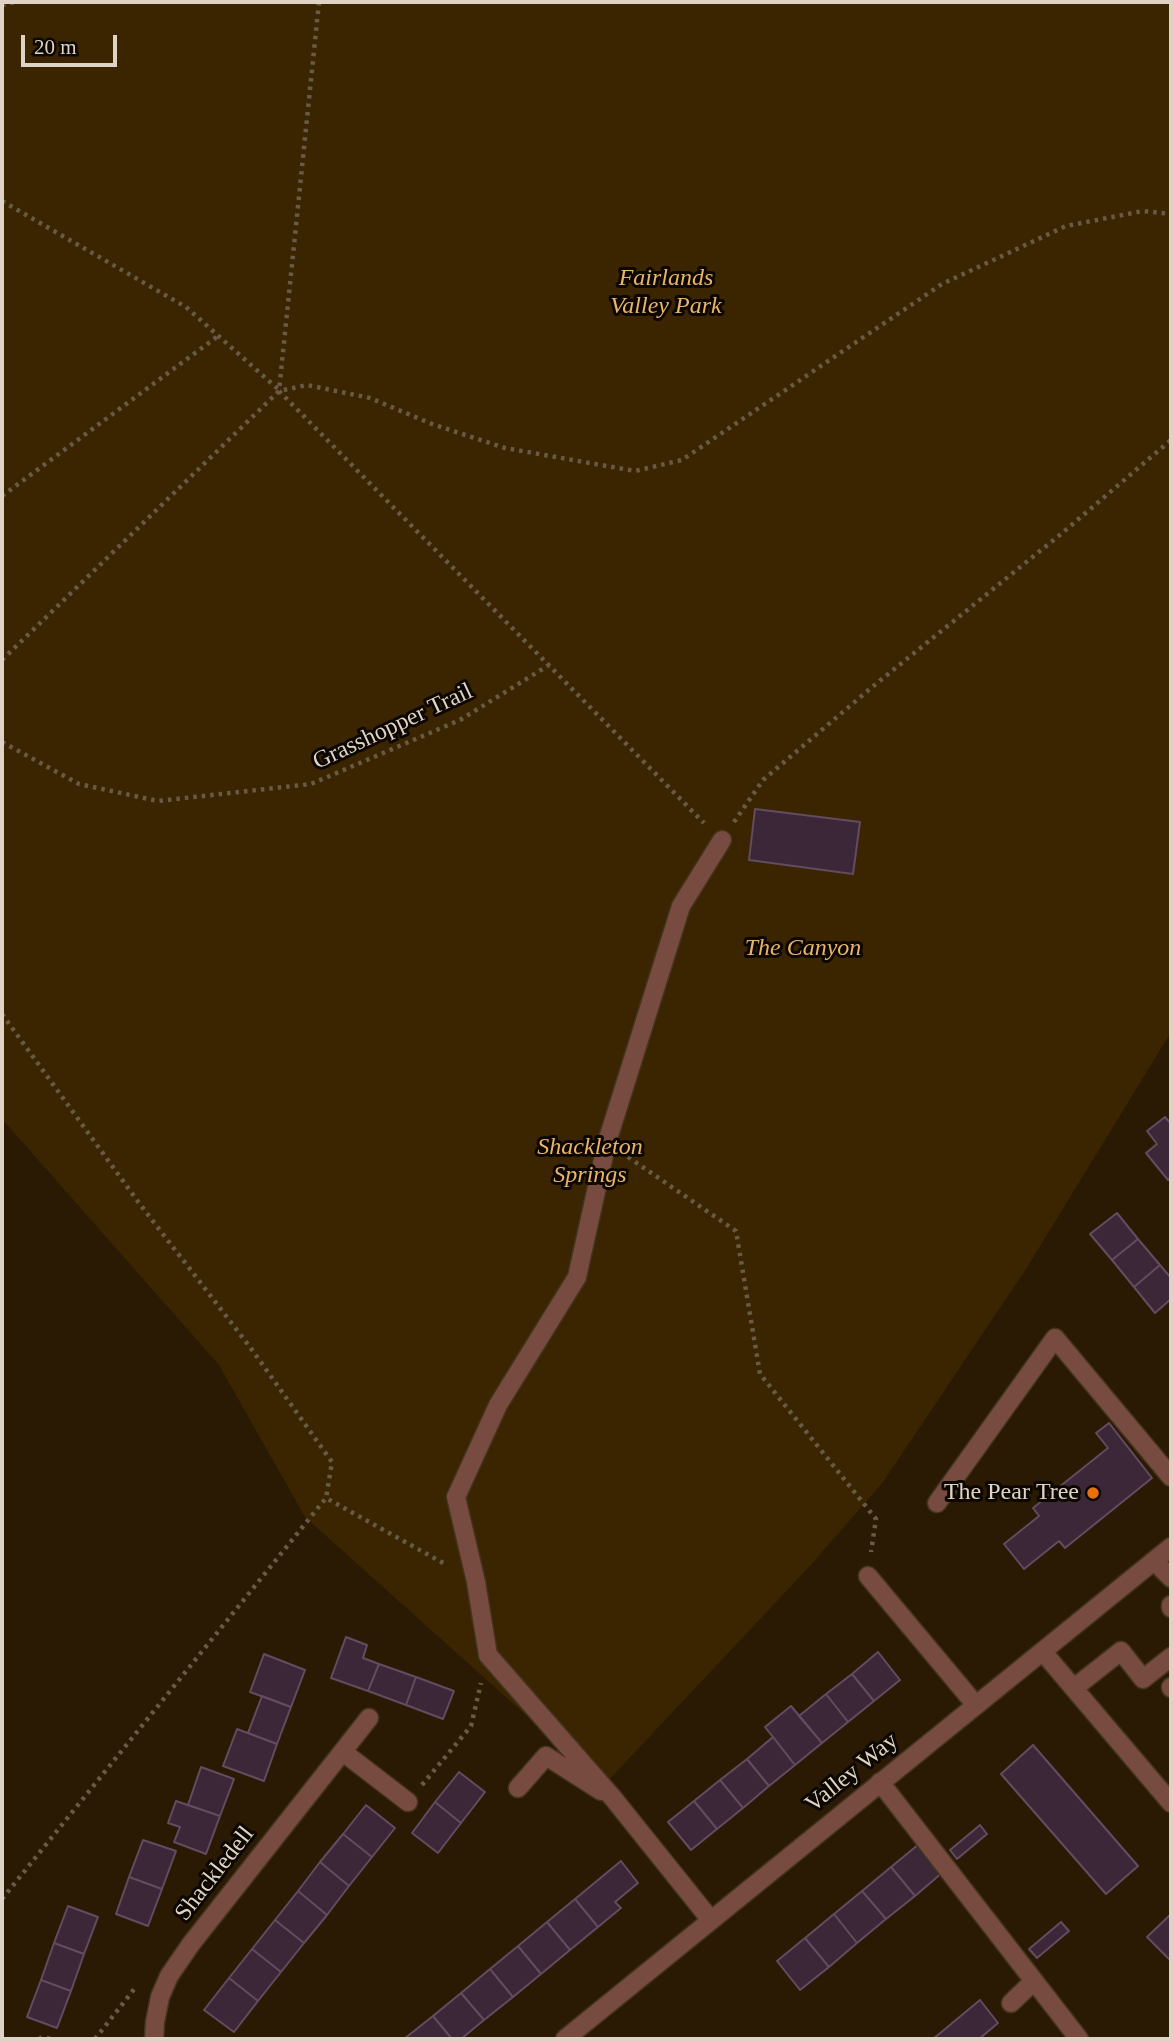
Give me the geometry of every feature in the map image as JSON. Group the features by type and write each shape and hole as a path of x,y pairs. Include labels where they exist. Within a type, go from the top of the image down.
{"street":[{"path":"710,1919 613,1798 488,1655 476,1582 456,1497 498,1405 577,1277 607,1142 681,906 722,840"},
{"path":"937,1503 1055,1338 1171,1477"},
{"name":"Valley Way","path":"577,2036 710,1919 1171,1547"},
{"path":"1154,1561 1171,1578"},
{"path":"868,1576 975,1704"},
{"path":"1074,1688 1121,1651 1143,1679 1171,1657"},
{"path":"1043,1652 1171,1803"},
{"name":"Shackledell","path":"154,2039 160,1997 169,1976 191,1944 369,1718"},
{"path":"343,1752 408,1802"},
{"path":"518,1788 546,1756 613,1798"},
{"path":"880,1782 1079,2039"},
{"path":"1011,2003 1034,1981"}],"path":[{"path":"2,5 15,2"},
{"path":"279,391 318,2"},
{"path":"2,201 186,307 218,335 279,391 722,840 764,780 1171,440"},
{"path":"2,660 279,391 307,385 370,398 432,425 505,449 635,471 682,460 942,284 1066,226 1143,211 1171,214"},
{"path":"2,496 218,335"},
{"name":"Grasshopper Trail","path":"2,742 79,784 158,800 311,784 460,720 549,665"},
{"path":"2,1014 139,1203 250,1347 332,1462 326,1498 2,1899"},
{"path":"607,1142 736,1231 760,1374 876,1518 868,1576"},
{"path":"326,1498 476,1582"},
{"path":"408,1802 471,1726 488,1655"},
{"path":"95,2039 144,1977 169,1976"},
{"path":"39,2039 52,2039"}],"green space":[{"name":"Shackleton Springs","path":"2,2 1171,2 1171,1032 1026,1269 883,1482 809,1567 604,1785 305,1517 219,1365 2,1119"}],"building":[{"path":"755,809 860,822 853,874 749,860"},
{"path":"1165,1117 1171,1124 1171,1177 1168,1180 1146,1153 1157,1144 1147,1131"},
{"path":"1117,1213 1138,1239 1112,1260 1090,1234"},
{"path":"1138,1239 1160,1265 1134,1287 1112,1260"},
{"path":"1160,1265 1171,1278 1171,1299 1155,1313 1134,1287"},
{"name":"The Pear Tree","path":"1109,1423 1152,1478 1065,1548 1059,1541 1024,1569 1004,1544 1039,1516 1033,1508 1108,1448 1096,1433"},
{"path":"346,1637 367,1645 363,1658 379,1664 368,1691 331,1678"},
{"path":"878,1652 900,1680 874,1701 852,1674"},
{"path":"264,1654 305,1670 291,1707 250,1692"},
{"path":"379,1664 416,1677 406,1705 368,1691"},
{"path":"852,1674 874,1701 848,1722 826,1694"},
{"path":"416,1677 454,1691 443,1719 406,1705"},
{"path":"826,1694 848,1722 822,1743 799,1716"},
{"path":"262,1696 291,1707 277,1744 248,1733"},
{"path":"791,1706 822,1743 795,1765 765,1727"},
{"path":"237,1729 277,1744 264,1781 223,1766"},
{"path":"773,1737 795,1765 769,1786 747,1759"},
{"path":"1033,1745 1138,1866 1106,1894 1001,1774"},
{"path":"747,1759 769,1786 743,1808 720,1780"},
{"path":"201,1767 234,1779 220,1816 188,1805"},
{"path":"459,1772 485,1792 461,1823 435,1802"},
{"path":"720,1780 743,1808 717,1829 694,1801"},
{"path":"176,1801 220,1816 206,1854 174,1842 180,1827 168,1823"},
{"path":"694,1801 717,1829 691,1850 668,1822"},
{"path":"435,1802 461,1823 438,1853 412,1833"},
{"path":"366,1805 395,1828 372,1857 343,1834"},
{"path":"980,1825 987,1834 957,1859 950,1850"},
{"path":"343,1834 372,1857 349,1886 320,1862"},
{"path":"143,1840 176,1851 162,1889 129,1877"},
{"path":"919,1844 943,1872 915,1896 891,1867"},
{"path":"621,1861 638,1883 615,1902 621,1908 598,1927 575,1899"},
{"path":"320,1862 349,1886 327,1915 298,1891"},
{"path":"891,1867 915,1896 886,1919 862,1891"},
{"path":"129,1877 162,1889 148,1926 116,1914"},
{"path":"298,1891 327,1915 304,1943 275,1920"},
{"path":"862,1891 886,1919 857,1943 834,1914"},
{"path":"575,1899 598,1927 570,1950 547,1922"},
{"path":"68,1906 98,1917 84,1954 54,1943"},
{"path":"834,1914 857,1943 829,1967 805,1938"},
{"path":"1169,1916 1171,1918 1171,1961 1147,1937"},
{"path":"275,1920 304,1943 281,1972 252,1949"},
{"path":"547,1922 570,1950 541,1974 518,1946"},
{"path":"1061,1922 1069,1931 1037,1958 1029,1949"},
{"path":"805,1938 829,1967 800,1990 777,1961"},
{"path":"54,1943 84,1954 71,1991 41,1980"},
{"path":"518,1946 541,1974 513,1997 490,1969"},
{"path":"252,1949 281,1972 258,2001 229,1978"},
{"path":"490,1969 513,1997 484,2020 461,1993"},
{"path":"229,1978 258,2001 234,2032 204,2010"},
{"path":"41,1980 71,1991 57,2028 27,2017"},
{"path":"461,1993 484,2020 461,2039 452,2039 433,2016"},
{"path":"980,2000 998,2023 979,2039 933,2039"},
{"path":"433,2016 452,2039 404,2039"}],"place":[{"name":"The Pear Tree","path":"1093,1493"}],"park label":[{"name":"Fairlands Valley Park","path":"666,293"},
{"name":"The Canyon","path":"803,949"}]}
